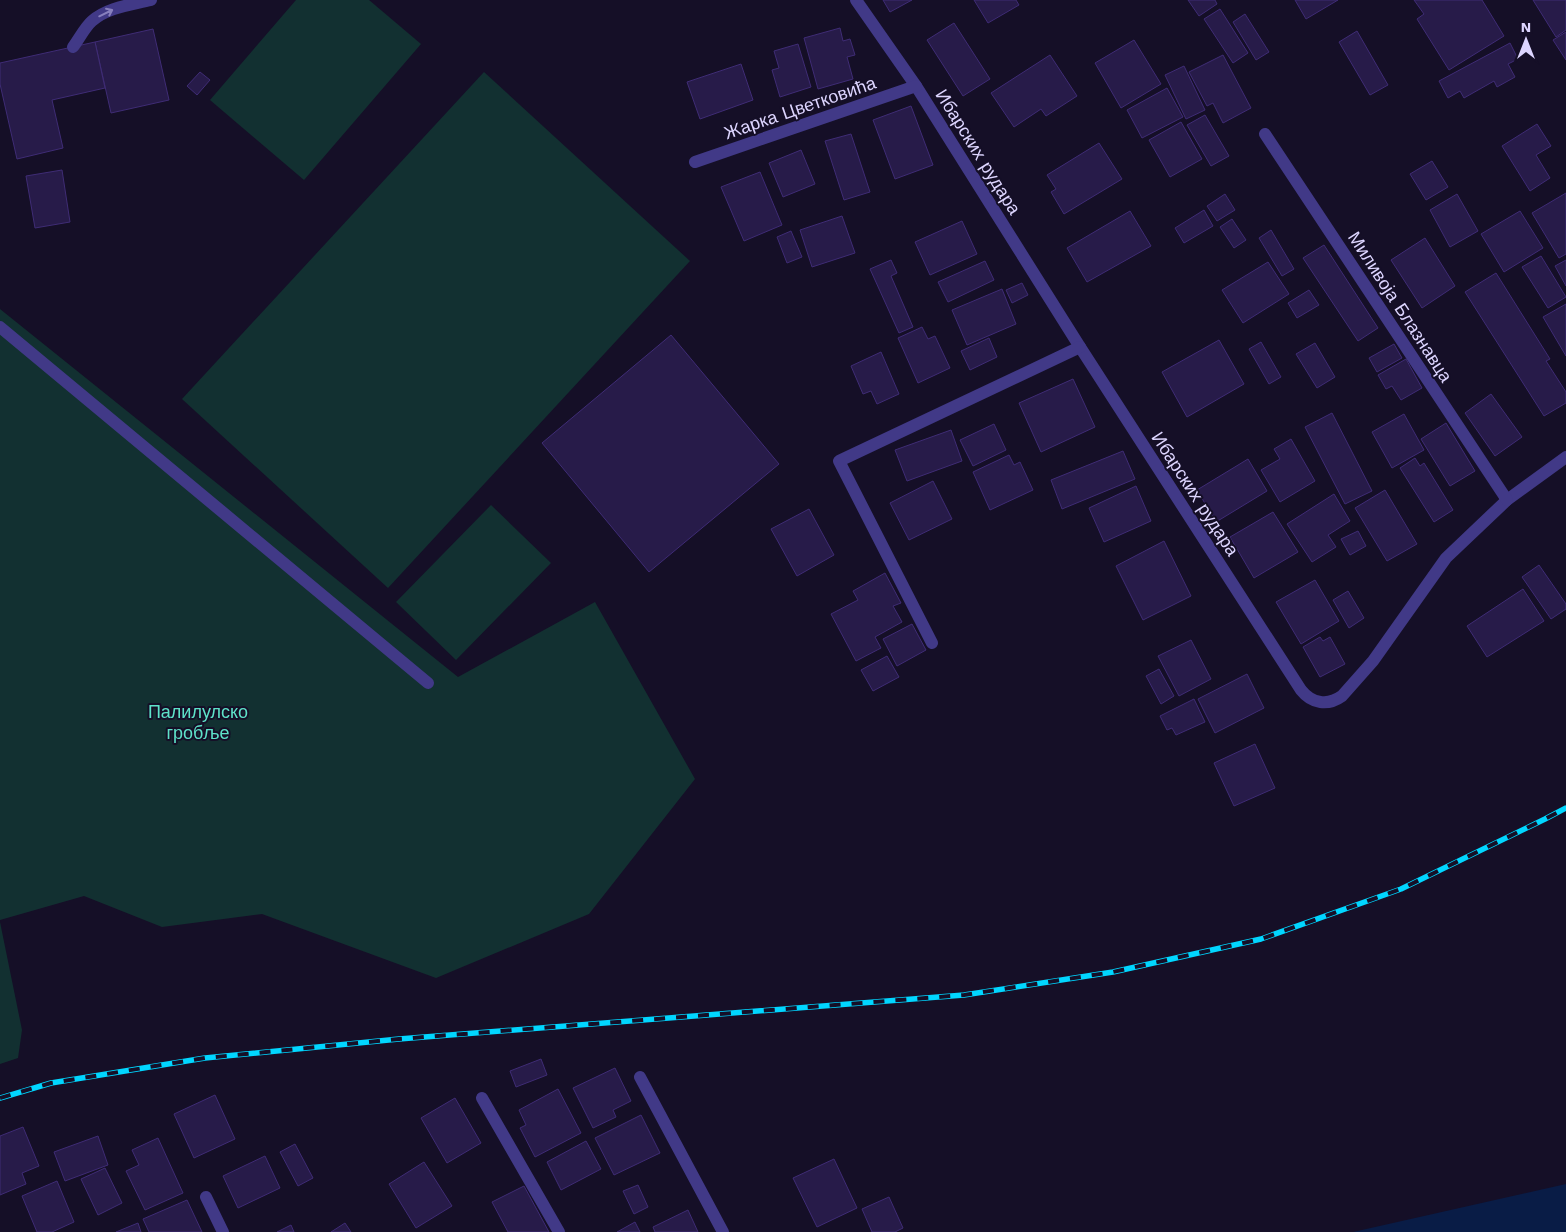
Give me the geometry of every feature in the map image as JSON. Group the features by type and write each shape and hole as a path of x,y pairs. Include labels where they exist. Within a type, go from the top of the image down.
{"street":[{"path":"73,47 91,22 104,14 151,0"},
{"name":"Ибарских рудара","path":"856,0 916,86 1080,347 1305,696 1319,703 1332,701 1342,696 1373,660 1446,558 1507,500 1566,457"},
{"name":"Жарка Цветковића","path":"695,162 916,86"},
{"name":"Миливоја Блазнавца","path":"1265,134 1507,500"},
{"path":"0,327 428,683"},
{"path":"932,643 838,461 1080,347"},
{"path":"640,1077 723,1232"},
{"path":"482,1098 559,1232"},
{"path":"206,1197 223,1232"}],"green space":[{"path":"296,0 369,0 421,44 304,180 210,100"},
{"path":"484,72 690,261 388,588 182,399"},
{"name":"Палилулско гробље","path":"0,309 458,677 595,602 695,779 589,914 436,978 262,914 162,927 84,896 0,920"},
{"path":"491,505 551,563 456,660 396,602"},
{"path":"0,922 22,1030 18,1058 0,1064"}],"water":[{"path":"1566,1184 1566,1232 1353,1232"}],"building":[{"path":"883,0 912,0 890,12"},
{"path":"974,0 1016,0 1019,5 988,23"},
{"path":"1188,0 1215,0 1217,4 1199,16"},
{"path":"1295,0 1338,0 1306,19"},
{"path":"1414,0 1482,0 1504,36 1449,70 1417,19 1424,14"},
{"path":"1533,0 1566,0 1566,30 1556,37"},
{"path":"1220,9 1248,53 1233,63 1204,19"},
{"path":"1245,14 1269,52 1256,60 1233,22"},
{"path":"954,23 990,79 963,96 927,40"},
{"path":"840,28 843,41 850,39 855,55 847,57 853,79 818,89 804,38"},
{"path":"153,29 169,100 111,113 95,42"},
{"path":"1357,31 1388,85 1370,95 1339,42"},
{"path":"1566,32 1566,60 1553,40"},
{"path":"1134,40 1161,84 1121,108 1095,63"},
{"path":"95,42 105,88 52,100 63,148 17,159 0,84 0,63"},
{"path":"1510,43 1518,59 1508,64 1515,77 1497,87 1494,81 1464,98 1460,91 1448,98 1439,81"},
{"path":"798,44 811,87 780,97 772,70 779,68 774,51"},
{"path":"1050,55 1077,96 1046,116 1041,109 1014,127 991,93"},
{"path":"1223,55 1251,108 1223,123 1213,103 1207,106 1189,72"},
{"path":"741,64 753,100 700,119 687,82"},
{"path":"1184,66 1205,110 1186,119 1165,75"},
{"path":"200,72 210,80 197,95 187,86"},
{"path":"1167,88 1183,117 1142,138 1127,110"},
{"path":"911,106 933,165 895,179 873,120"},
{"path":"1205,115 1229,156 1211,166 1187,125"},
{"path":"1181,122 1202,159 1170,177 1149,140"},
{"path":"1537,124 1551,146 1536,155 1550,178 1530,191 1502,146"},
{"path":"851,134 870,192 844,200 825,141"},
{"path":"1099,143 1122,179 1064,214 1051,192 1056,189 1047,175"},
{"path":"801,150 815,184 783,197 769,163"},
{"path":"1432,161 1448,187 1426,200 1410,174"},
{"path":"62,170 70,222 35,228 26,176"},
{"path":"760,172 782,225 744,241 721,187"},
{"path":"1566,193 1566,254 1559,258 1532,213"},
{"path":"1225,194 1235,210 1217,221 1207,206"},
{"path":"1457,194 1478,231 1450,247 1430,210"},
{"path":"1204,210 1213,226 1184,243 1175,228"},
{"path":"1130,211 1151,246 1087,282 1067,248"},
{"path":"1520,211 1543,248 1504,272 1481,234"},
{"path":"842,216 855,253 812,267 800,230"},
{"path":"1232,219 1246,240 1234,248 1220,227"},
{"path":"962,221 977,254 930,275 915,242"},
{"path":"1271,230 1294,269 1282,276 1259,238"},
{"path":"791,231 802,257 787,263 777,237"},
{"path":"1425,238 1455,286 1422,308 1391,260"},
{"path":"1324,245 1378,328 1358,341 1303,258"},
{"path":"1541,256 1566,297 1548,308 1522,267"},
{"path":"891,260 897,273 891,276 913,327 899,333 870,269"},
{"path":"1566,260 1566,286 1555,266"},
{"path":"985,261 994,280 948,302 938,282"},
{"path":"1268,262 1289,294 1243,323 1222,290"},
{"path":"1496,273 1550,359 1546,361 1566,392 1566,403 1544,416 1465,292"},
{"path":"1022,283 1028,295 1012,303 1006,290"},
{"path":"1002,289 1016,324 967,345 952,310"},
{"path":"1309,290 1319,305 1297,318 1288,303"},
{"path":"1566,304 1566,356 1543,317"},
{"path":"922,327 928,339 935,336 950,368 918,383 898,338"},
{"path":"671,335 779,464 649,572 542,443"},
{"path":"989,338 997,357 970,370 961,351"},
{"path":"1219,340 1244,384 1187,417 1162,372"},
{"path":"1261,342 1281,377 1269,384 1249,349"},
{"path":"1315,343 1335,377 1317,388 1296,354"},
{"path":"1394,344 1402,358 1377,372 1369,358"},
{"path":"881,352 899,394 877,404 871,391 863,394 851,366"},
{"path":"1406,359 1422,388 1401,400 1392,386 1386,389 1378,375"},
{"path":"1073,379 1095,427 1041,452 1019,403"},
{"path":"1491,394 1522,437 1495,456 1465,413"},
{"path":"1332,413 1372,491 1345,504 1305,427"},
{"path":"1404,414 1424,450 1392,468 1372,432"},
{"path":"1446,423 1475,471 1450,486 1421,439"},
{"path":"994,424 1006,450 973,466 960,440"},
{"path":"951,430 962,461 907,481 895,450"},
{"path":"1291,439 1315,481 1280,502 1261,470 1280,459 1274,449"},
{"path":"1123,451 1135,479 1062,509 1051,480"},
{"path":"1009,455 1014,465 1020,462 1033,490 990,510 973,472"},
{"path":"1415,458 1420,466 1424,463 1453,510 1434,522 1400,468"},
{"path":"1248,459 1267,491 1216,522 1197,490"},
{"path":"933,481 952,519 909,540 890,503"},
{"path":"1136,486 1151,521 1104,542 1089,508"},
{"path":"1385,490 1417,544 1387,561 1355,508"},
{"path":"1334,494 1350,521 1328,535 1336,547 1312,562 1287,524"},
{"path":"809,509 834,555 797,576 771,529"},
{"path":"1273,512 1298,552 1254,578 1230,537"},
{"path":"1358,531 1366,546 1350,555 1341,539"},
{"path":"1164,541 1191,596 1143,620 1116,566"},
{"path":"1539,565 1566,604 1566,609 1551,619 1522,577"},
{"path":"885,573 901,603 893,606 902,622 875,637 881,648 856,661 831,614 858,600 853,591"},
{"path":"1315,580 1339,621 1301,644 1276,602"},
{"path":"1523,589 1544,621 1487,657 1467,626"},
{"path":"1348,591 1364,618 1349,628 1333,600"},
{"path":"912,624 926,650 897,666 883,639"},
{"path":"1320,637 1323,641 1330,637 1345,664 1320,677 1303,647"},
{"path":"1191,640 1211,679 1179,696 1158,656"},
{"path":"887,656 899,677 873,691 861,670"},
{"path":"1159,669 1174,696 1161,704 1146,676"},
{"path":"1247,674 1264,708 1215,733 1198,699"},
{"path":"1194,699 1205,722 1176,735 1172,728 1167,730 1160,716"},
{"path":"1255,744 1275,788 1234,806 1214,763"},
{"path":"541,1059 547,1075 516,1087 510,1071"},
{"path":"615,1068 631,1101 613,1110 616,1117 593,1128 573,1088"},
{"path":"558,1089 581,1133 535,1157 520,1128 526,1125 519,1110"},
{"path":"215,1095 235,1139 194,1158 174,1114"},
{"path":"455,1098 481,1143 447,1163 421,1118"},
{"path":"641,1115 660,1153 614,1175 595,1138"},
{"path":"23,1127 39,1166 22,1173 26,1184 0,1195 0,1136"},
{"path":"98,1136 108,1165 65,1181 54,1152"},
{"path":"158,1138 183,1193 145,1210 126,1171 139,1165 132,1150"},
{"path":"586,1141 601,1169 561,1190 547,1162"},
{"path":"295,1144 313,1178 298,1186 280,1152"},
{"path":"265,1156 280,1188 238,1208 223,1176"},
{"path":"834,1159 857,1208 817,1227 793,1178"},
{"path":"424,1162 452,1206 416,1228 389,1184"},
{"path":"105,1168 122,1203 98,1215 81,1179"},
{"path":"57,1181 74,1222 52,1232 37,1232 22,1196"},
{"path":"638,1185 648,1207 634,1214 623,1191"},
{"path":"524,1186 549,1232 508,1232 492,1202"},
{"path":"889,1197 903,1228 895,1232 872,1232 862,1209"},
{"path":"187,1200 202,1232 149,1232 143,1219"},
{"path":"688,1210 698,1232 655,1232 653,1227"},
{"path":"635,1222 640,1232 617,1232"},
{"path":"138,1223 141,1232 116,1232"},
{"path":"345,1223 351,1232 331,1232"},
{"path":"291,1225 294,1232 277,1232"}],"railway":[{"path":"0,1098 51,1083 205,1058 399,1039 964,995 1113,972 1261,939 1401,889 1566,808"}]}
